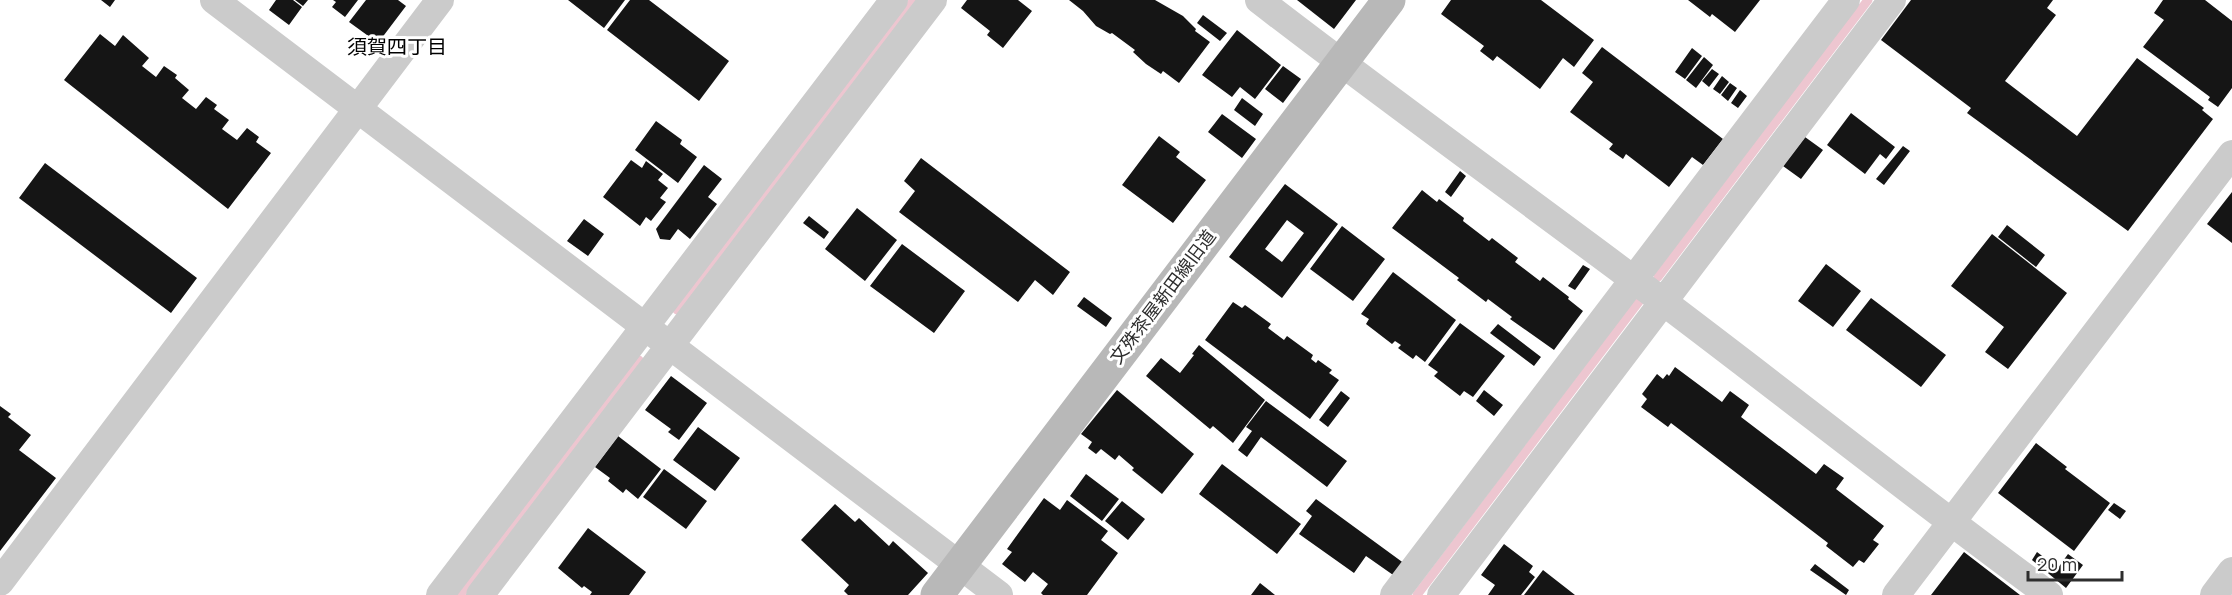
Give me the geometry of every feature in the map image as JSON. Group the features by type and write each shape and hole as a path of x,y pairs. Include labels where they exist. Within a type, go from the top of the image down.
{"street":[{"path":"214,0 999,595"},
{"path":"0,582 440,0"},
{"path":"440,595 894,0"},
{"path":"480,595 933,0"},
{"path":"1259,0 1634,280 2049,595"},
{"name":"文殊茶屋新田線旧道","path":"937,595 1389,0"},
{"path":"1394,595 1846,0"},
{"path":"1441,595 1892,0"},
{"path":"1896,595 2232,154"},
{"path":"2214,595 2232,571"}],"building":[{"path":"101,0 115,0 110,7"},
{"path":"276,0 293,0 302,7 289,25 269,10"},
{"path":"295,0 308,0 303,6"},
{"path":"333,0 358,0 345,17 332,7 336,2"},
{"path":"366,0 398,0 406,6 378,43 349,22"},
{"path":"568,0 625,0 604,28"},
{"path":"630,0 649,0 729,61 699,101 607,30"},
{"path":"967,0 1018,0 1032,11 1003,48 987,35 990,31 961,8"},
{"path":"1069,0 1155,0 1183,16 1196,29 1195,31 1210,42 1179,83 1163,71 1161,74 1146,64 1133,52 1135,50 1112,33 1096,26"},
{"path":"1297,0 1356,0 1334,29"},
{"path":"1451,0 1541,0 1594,40 1574,67 1563,58 1540,89 1497,56 1493,61 1480,51 1484,46 1441,14"},
{"path":"1688,0 1760,0 1735,32 1712,14 1710,17"},
{"path":"1911,0 2053,0 2047,8 2056,15 2005,81 2077,136 2137,58 2204,108 2202,110 2213,119 2128,231 1967,113 1971,108 1881,40"},
{"path":"2163,0 2205,0 2232,21 2232,88 2218,107 2208,100 2210,97 2143,47 2164,20 2154,13"},
{"path":"1203,15 1227,33 1220,41 1197,23"},
{"path":"1237,30 1281,65 1255,99 1240,87 1232,97 1202,75"},
{"path":"100,34 115,46 123,35 149,58 142,66 156,77 164,66 177,75 175,78 189,90 182,98 196,109 206,97 217,105 214,109 229,120 222,129 237,140 247,128 259,137 256,142 271,153 228,209 64,80"},
{"path":"1602,47 1723,139 1703,165 1692,157 1669,187 1626,154 1623,159 1609,149 1613,144 1570,112 1593,82 1582,73"},
{"path":"1692,48 1702,56 1685,79 1675,72"},
{"path":"1704,57 1713,65 1696,88 1686,80"},
{"path":"1283,66 1301,79 1283,103 1265,89"},
{"path":"1712,69 1719,74 1709,87 1702,81"},
{"path":"1722,76 1729,82 1720,94 1713,89"},
{"path":"1730,83 1737,88 1728,101 1721,95"},
{"path":"1740,90 1747,96 1738,108 1731,103"},
{"path":"1242,98 1263,114 1255,126 1234,110"},
{"path":"1851,113 1895,147 1886,159 1880,154 1865,174 1827,145"},
{"path":"1222,114 1256,139 1242,158 1208,132"},
{"path":"656,121 682,140 680,144 697,157 678,183 635,150"},
{"path":"1159,136 1180,152 1176,157 1206,180 1173,223 1122,185"},
{"path":"1805,137 1823,150 1801,179 1783,166"},
{"path":"1903,146 1910,151 1884,185 1876,179"},
{"path":"921,158 1070,272 1053,295 1035,280 1018,302 899,212 915,191 904,181"},
{"path":"631,160 642,168 646,161 663,174 658,180 668,188 660,198 666,202 651,221 646,217 640,226 603,197"},
{"path":"45,163 197,278 171,313 19,198"},
{"path":"704,165 722,179 708,197 717,204 690,239 678,229 670,240 660,239 656,229"},
{"path":"1460,171 1466,176 1451,197 1445,192"},
{"path":"1285,184 1338,224 1282,298 1229,257","holes":["1287,220 1304,233 1282,262 1265,249"]},
{"path":"1422,190 1437,202 1439,199 1464,218 1463,221 1489,241 1492,238 1518,258 1515,262 1540,281 1543,277 1583,311 1554,350 1510,319 1512,317 1488,299 1486,302 1457,280 1459,278 1392,228"},
{"path":"2232,192 2232,243 2207,224"},
{"path":"857,208 897,240 865,281 825,249"},
{"path":"809,216 829,232 824,239 803,223"},
{"path":"584,219 604,234 588,256 567,241"},
{"path":"2007,225 2045,255 2036,267 1998,237"},
{"path":"1342,226 1385,259 1353,301 1310,269"},
{"path":"1992,234 2067,293 2008,369 1985,352 2004,327 1951,286"},
{"path":"902,244 965,291 934,333 870,286"},
{"path":"1826,264 1861,291 1833,327 1798,301"},
{"path":"1583,265 1590,269 1575,290 1568,286"},
{"path":"1393,272 1456,320 1425,362 1416,355 1413,359 1398,348 1401,345 1395,341 1392,344 1366,324 1369,319 1361,314"},
{"path":"1084,297 1112,318 1106,327 1077,306"},
{"path":"1871,298 1946,355 1921,387 1846,330"},
{"path":"1233,302 1242,308 1245,305 1271,324 1268,328 1284,340 1287,336 1313,355 1311,359 1316,363 1318,360 1332,370 1329,373 1339,380 1310,419 1205,340"},
{"path":"1460,323 1505,356 1473,397 1464,391 1460,396 1434,376 1438,372 1428,365"},
{"path":"1498,324 1541,357 1534,366 1490,333"},
{"path":"1199,345 1265,400 1233,443 1213,426 1210,429 1146,376 1161,358 1180,373"},
{"path":"1675,367 1722,402 1730,391 1749,405 1741,417 1816,474 1824,464 1844,478 1836,489 1884,526 1873,540 1879,544 1864,563 1859,560 1853,567 1826,546 1828,543 1671,423 1668,427 1641,407 1647,399 1642,394 1657,374 1663,379 1667,374 1669,376"},
{"path":"671,376 707,403 679,440 668,432 671,429 645,410"},
{"path":"1117,390 1194,454 1162,494 1132,470 1134,468 1119,455 1115,460 1101,449 1096,454 1088,448 1092,442 1081,434"},
{"path":"1484,390 1503,405 1494,416 1476,401"},
{"path":"1341,391 1350,398 1328,427 1319,420"},
{"path":"1266,401 1347,461 1327,487 1261,437 1247,457 1238,450 1252,431 1246,427"},
{"path":"0,406 11,414 8,417 31,435 19,450 56,478 0,551"},
{"path":"698,427 740,458 715,491 673,460"},
{"path":"618,436 661,469 638,499 626,489 623,493 608,481 610,478 595,467"},
{"path":"2036,443 2067,467 2065,469 2110,503 2074,551 1998,493"},
{"path":"1222,464 1301,524 1277,554 1199,494"},
{"path":"664,469 707,501 686,529 643,497"},
{"path":"1086,474 1119,499 1102,521 1070,496"},
{"path":"1044,498 1060,510 1067,500 1108,531 1101,540 1118,553 1087,595 1043,595 1041,593 1048,584 1033,572 1025,582 1002,564 1012,552 1007,549"},
{"path":"1316,499 1405,564 1396,577 1366,556 1354,573 1299,534 1312,516 1306,511"},
{"path":"1122,501 1145,519 1128,540 1105,521"},
{"path":"2114,503 2126,511 2120,519 2108,510"},
{"path":"835,504 855,522 859,518 889,546 893,541 928,573 908,595 848,595 844,591 849,585 801,540"},
{"path":"588,528 646,572 629,595 590,595 592,592 584,586 582,588 558,568"},
{"path":"1504,544 1533,566 1529,572 1535,577 1521,595 1488,595 1495,585 1481,575"},
{"path":"1964,552 2020,595 1931,595"},
{"path":"2037,552 2058,568 2068,554 2083,565 2066,588 2032,560"},
{"path":"1815,564 1849,590 1846,595 1810,570"},
{"path":"1543,570 1575,595 1524,595"},
{"path":"1260,583 1275,595 1251,595"}],"waterway":[{"path":"677,310 914,0"},
{"path":"1658,277 1868,0"},
{"path":"1417,595 1641,299"},
{"path":"460,595 639,360"}],"district":[{"name":"須賀四丁目","path":"397,47"}]}
